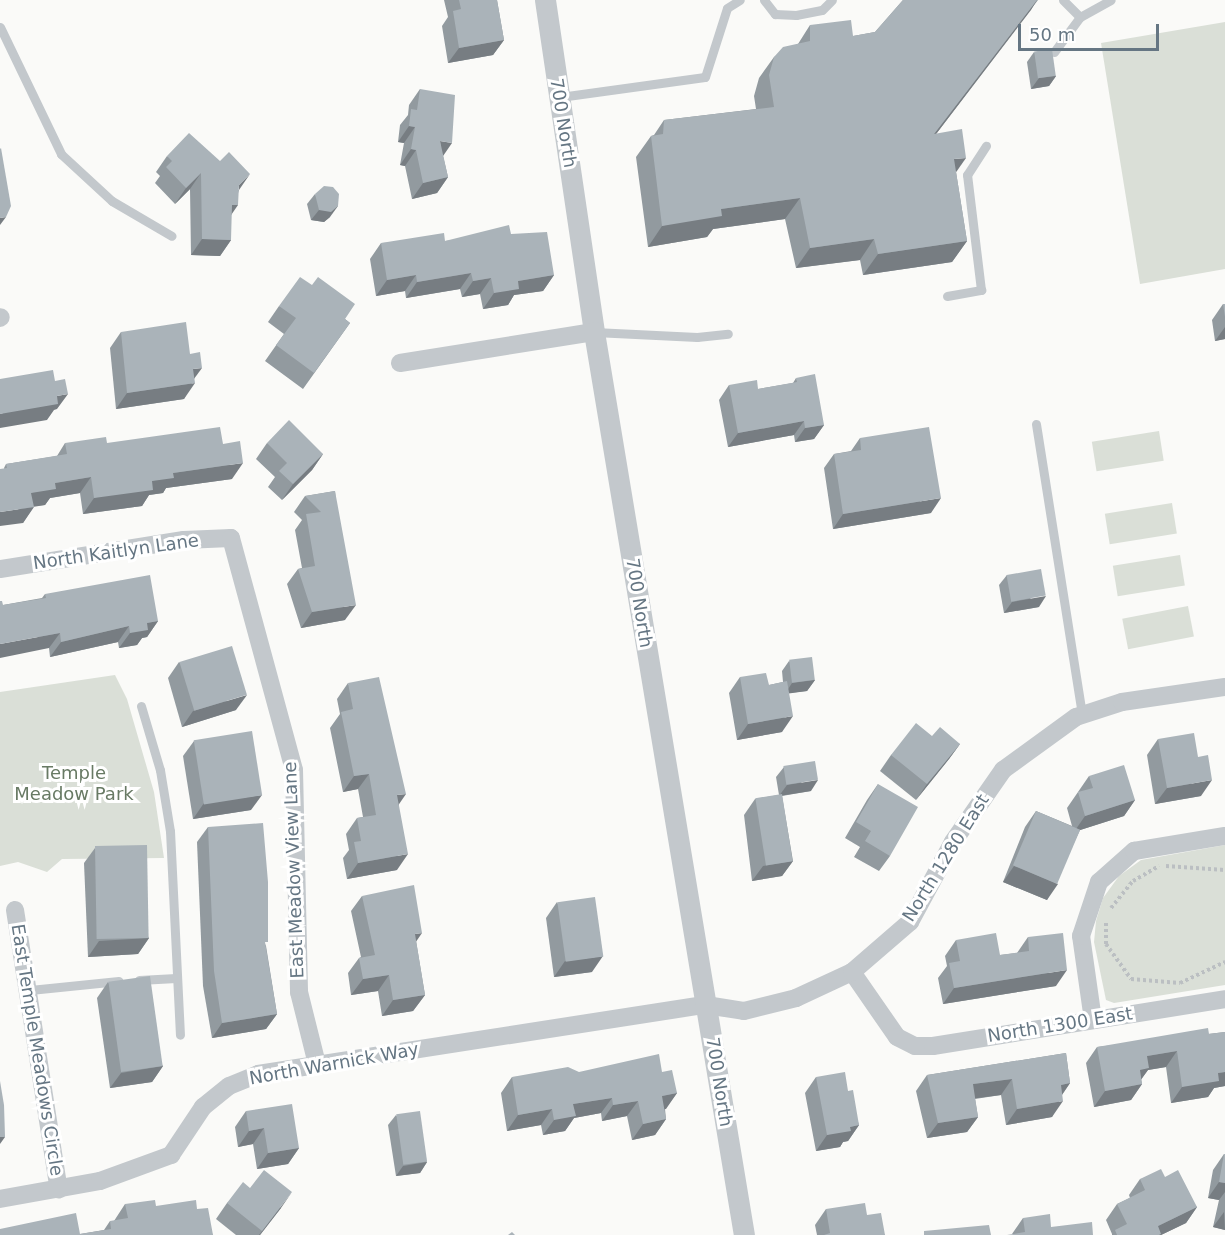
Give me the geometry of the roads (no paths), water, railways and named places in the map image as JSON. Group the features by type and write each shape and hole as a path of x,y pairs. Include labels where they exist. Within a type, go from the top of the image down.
{"street":[{"name":"700 North","path":"545,0 594,332 744,1235"},
{"path":"400,363 594,332"},
{"name":"North Kaitlyn Lane","path":"0,569 184,540 231,538"},
{"name":"East Meadow View Lane","path":"231,538 294,770 299,992 317,1064"},
{"name":"North 1280 East","path":"706,1005 744,1011 796,998 852,972 910,922 953,842 1003,770 1079,716 1122,702 1225,687"},
{"path":"1093,1020 1081,936 1099,882 1134,851 1225,836"},
{"name":"East Temple Meadows Circle","path":"15,910 30,990 59,1190"},
{"name":"North 1300 East","path":"852,972 897,1036 915,1046 933,1046 1225,999"},
{"name":"North Warnick Way","path":"0,1199 100,1181 171,1155 203,1107 229,1086 258,1074 706,1005"}],"lane":[{"path":"559,97 705,77 727,8 741,0"},
{"path":"764,0 775,14 796,15 822,10 832,0"},
{"path":"1063,0 1080,18"},
{"path":"1054,52 1080,18 1111,0"},
{"path":"0,27 62,154 112,201 172,236"},
{"path":"947,296 981,290 967,175 986,146"},
{"path":"594,332 697,337 728,334"},
{"path":"1036,424 1079,716"},
{"path":"141,706 160,770 170,831 177,912 176,978 180,1035"},
{"path":"30,990 176,978"}],"park label":[{"name":"Temple Meadow Park","path":"74,784"}]}
